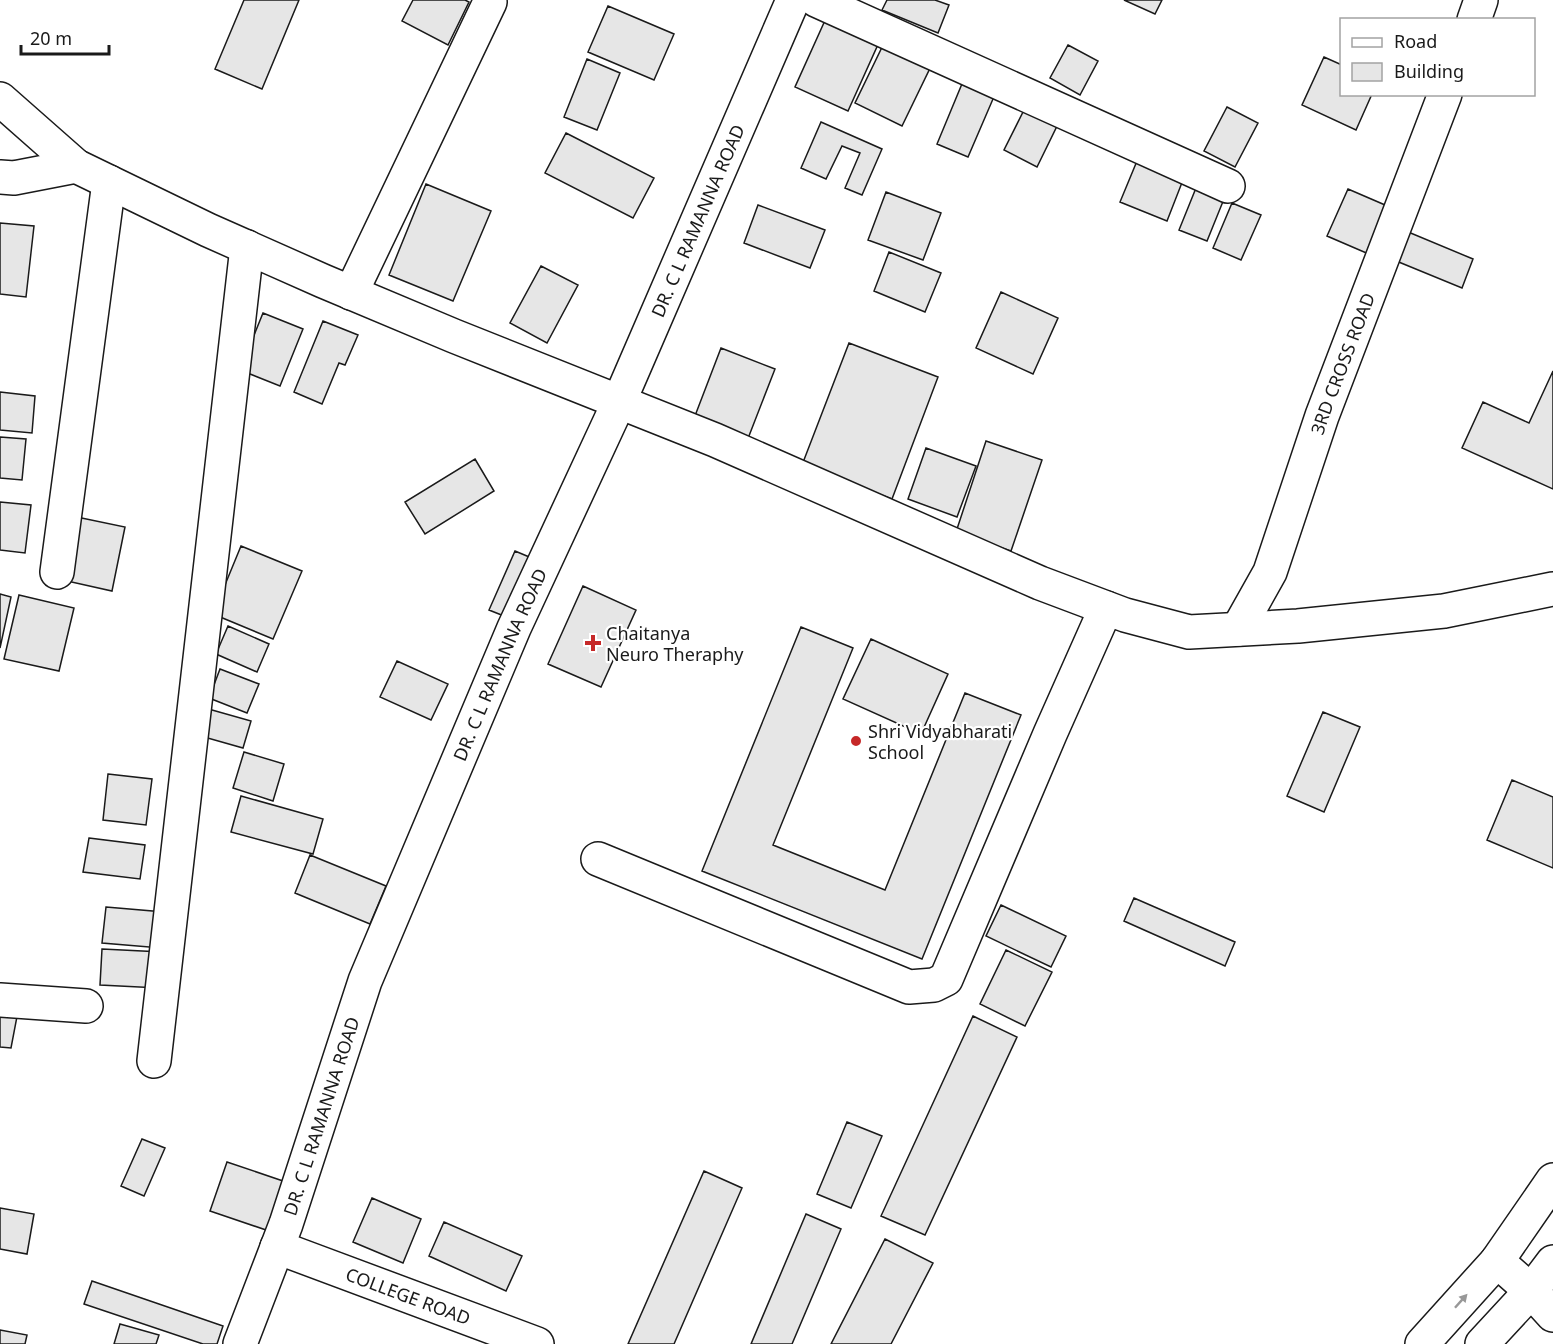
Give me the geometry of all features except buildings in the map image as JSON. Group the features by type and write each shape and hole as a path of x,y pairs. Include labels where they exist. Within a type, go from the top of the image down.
{"street":[{"name":"DR. C L RAMANNA ROAD","path":"240,1344 277,1247 365,981 514,628 619,402 793,0"},
{"path":"816,0 1228,186"},
{"path":"1475,18 1481,0"},
{"path":"351,293 490,2"},
{"name":"3RD CROSS ROAD","path":"1238,629 1270,572 1322,416 1444,96"},
{"path":"0,99 76,166 247,247 351,293 715,440 1040,583 1125,615 1189,632 1298,626 1444,611 1553,589"},
{"path":"0,177 14,178 76,166"},
{"path":"57,572 109,182"},
{"path":"154,1061 247,247"},
{"path":"598,859 909,987 934,985 946,979 1050,734 1107,608"},
{"path":"0,1000 86,1006"},
{"path":"1422,1344 1497,1262 1553,1180"},
{"name":"COLLEGE ROAD","path":"277,1247 537,1344"},
{"path":"1497,1262 1531,1291 1553,1315"},
{"path":"1482,1344 1531,1291 1553,1262"}],"place":[{"name":"Chaitanya Neuro Theraphy","path":"593,643"},
{"name":"Shri Vidyabharati School","path":"856,741"}]}
